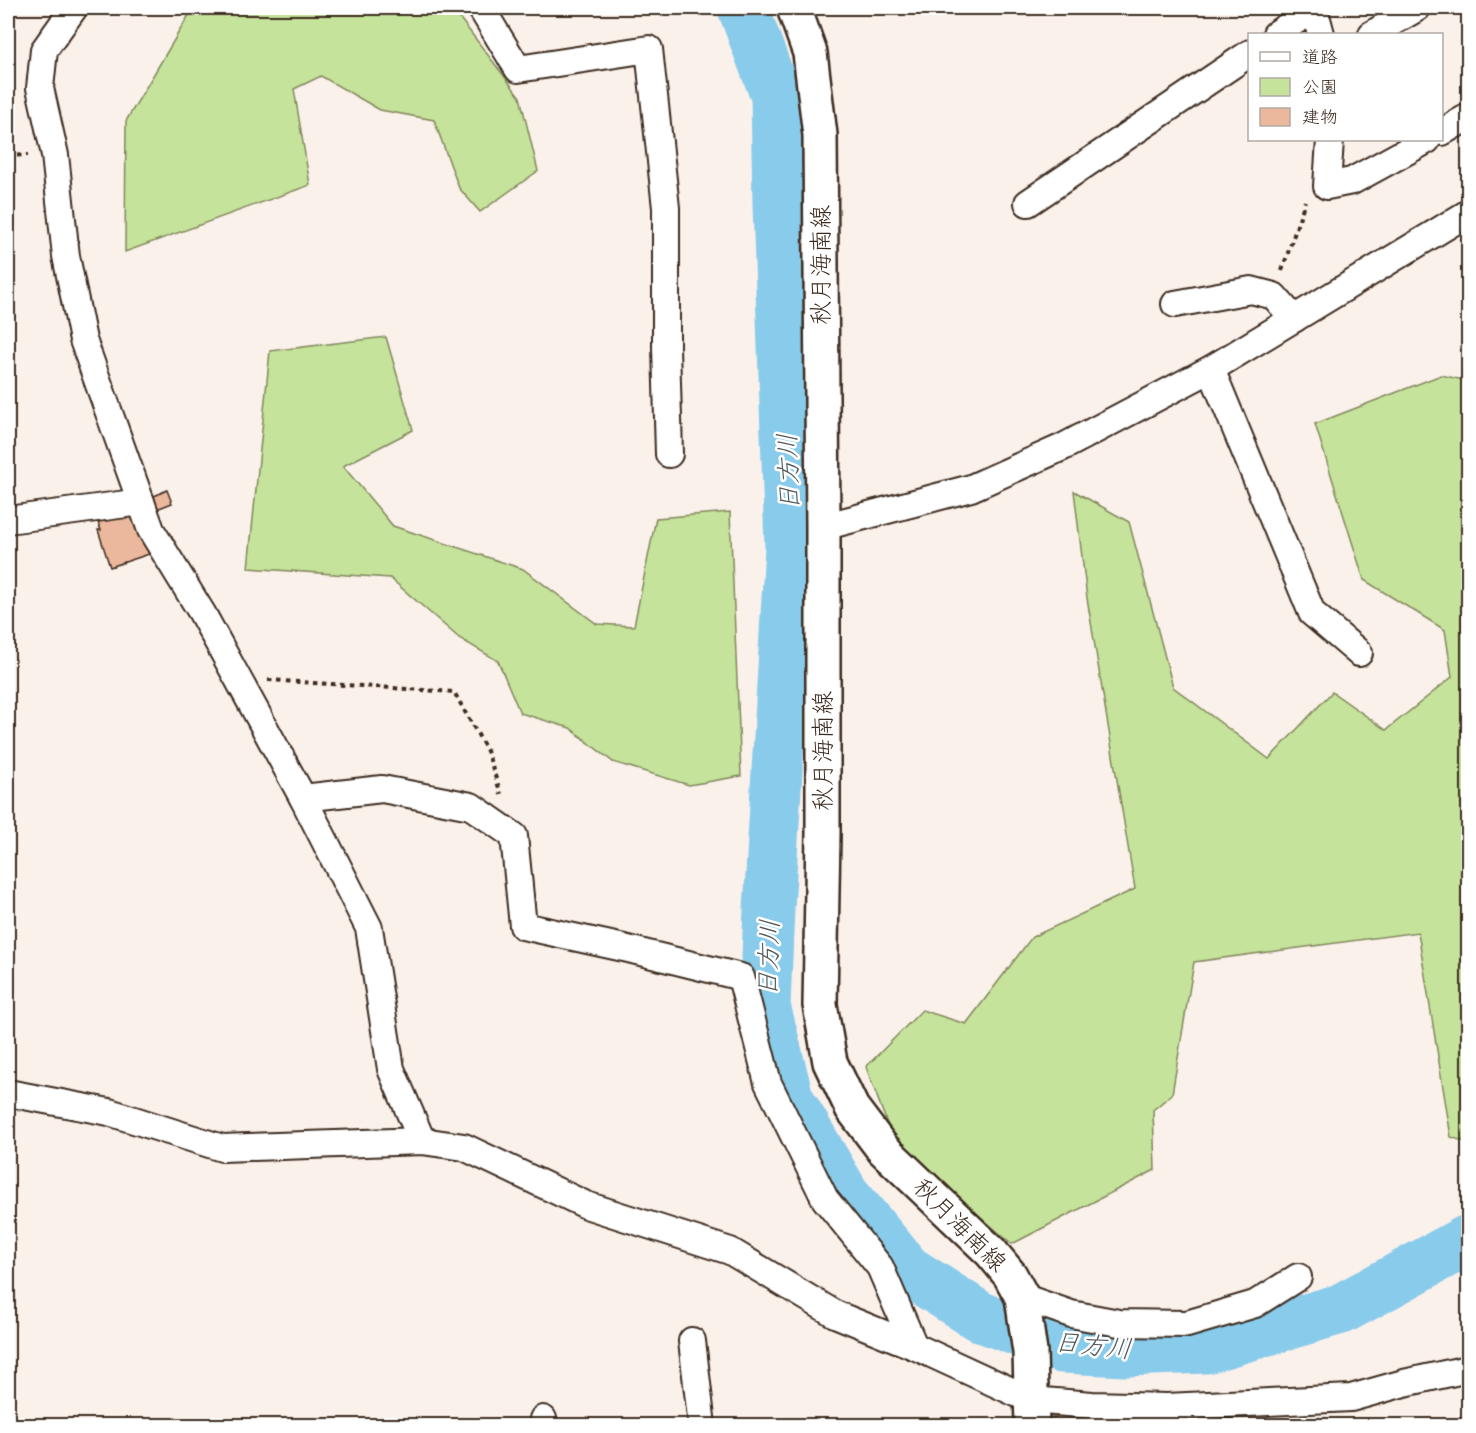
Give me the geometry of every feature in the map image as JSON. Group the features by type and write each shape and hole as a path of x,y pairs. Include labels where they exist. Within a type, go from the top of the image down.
{"main road":[{"name":"秋月海南線","path":"794,8 810,53 820,135 823,527 823,833 820,1005 830,1062 852,1108 883,1149 991,1252 1010,1275 1023,1301 1030,1352 1031,1413"}],"street":[{"path":"74,8 44,50 40,88 55,155 66,256 83,340 151,530 202,613 303,798 369,928 391,1070 422,1141"},
{"path":"481,8 518,69 649,49 666,208 669,454"},
{"path":"1278,33 1315,8 1321,33"},
{"path":"1373,33 1418,8"},
{"path":"1028,203 1248,54"},
{"path":"1443,131 1468,117"},
{"path":"1330,141 1327,186 1352,181 1426,141"},
{"path":"823,527 970,488 1063,447 1211,369 1468,213"},
{"path":"1175,304 1251,290 1274,296 1294,319"},
{"path":"1211,369 1312,613 1359,653"},
{"path":"8,520 141,502"},
{"path":"303,798 382,789 471,806 514,836 523,926 634,950 741,977 768,1083 825,1199 880,1267 914,1346"},
{"path":"8,1093 109,1112 222,1148 422,1141 464,1147 586,1205 730,1251 835,1314 914,1346 1031,1413 1092,1405 1167,1407 1351,1398 1404,1383 1468,1369"},
{"path":"1023,1301 1071,1314 1119,1323 1187,1324 1255,1305 1298,1277"},
{"path":"692,1341 702,1425"}],"path":[{"path":"1274,296 1306,198 1327,186"},
{"path":"237,678 454,693 487,751 514,836"}],"green space":[{"path":"189,8 452,8 520,97 538,171 480,212 459,188 434,120 380,110 321,76 294,89 310,185 125,252 126,121 189,15"},
{"path":"386,337 413,430 343,466 393,526 523,569 597,624 634,626 656,518 730,512 741,776 689,785 613,762 570,728 520,713 498,661 459,638 390,578 248,568 270,351"},
{"path":"1441,375 1468,381 1468,1143 1451,1137 1418,932 1194,962 1172,1094 1153,1110 1155,1170 1012,1244 894,1142 866,1067 922,1010 966,1024 1032,937 1135,889 1087,598 1074,491 1129,522 1173,687 1269,759 1332,692 1386,730 1452,677 1445,630 1364,580 1315,424"}],"building":[{"path":"167,490 172,503 152,511 141,502"},
{"path":"135,515 152,553 110,567 97,520"}],"waterway":[{"name":"日方川","path":"743,8 776,96 790,547 765,1006 788,1098 844,1194 907,1270 979,1316 1062,1348 1125,1351 1206,1348 1341,1309 1468,1240"}]}
